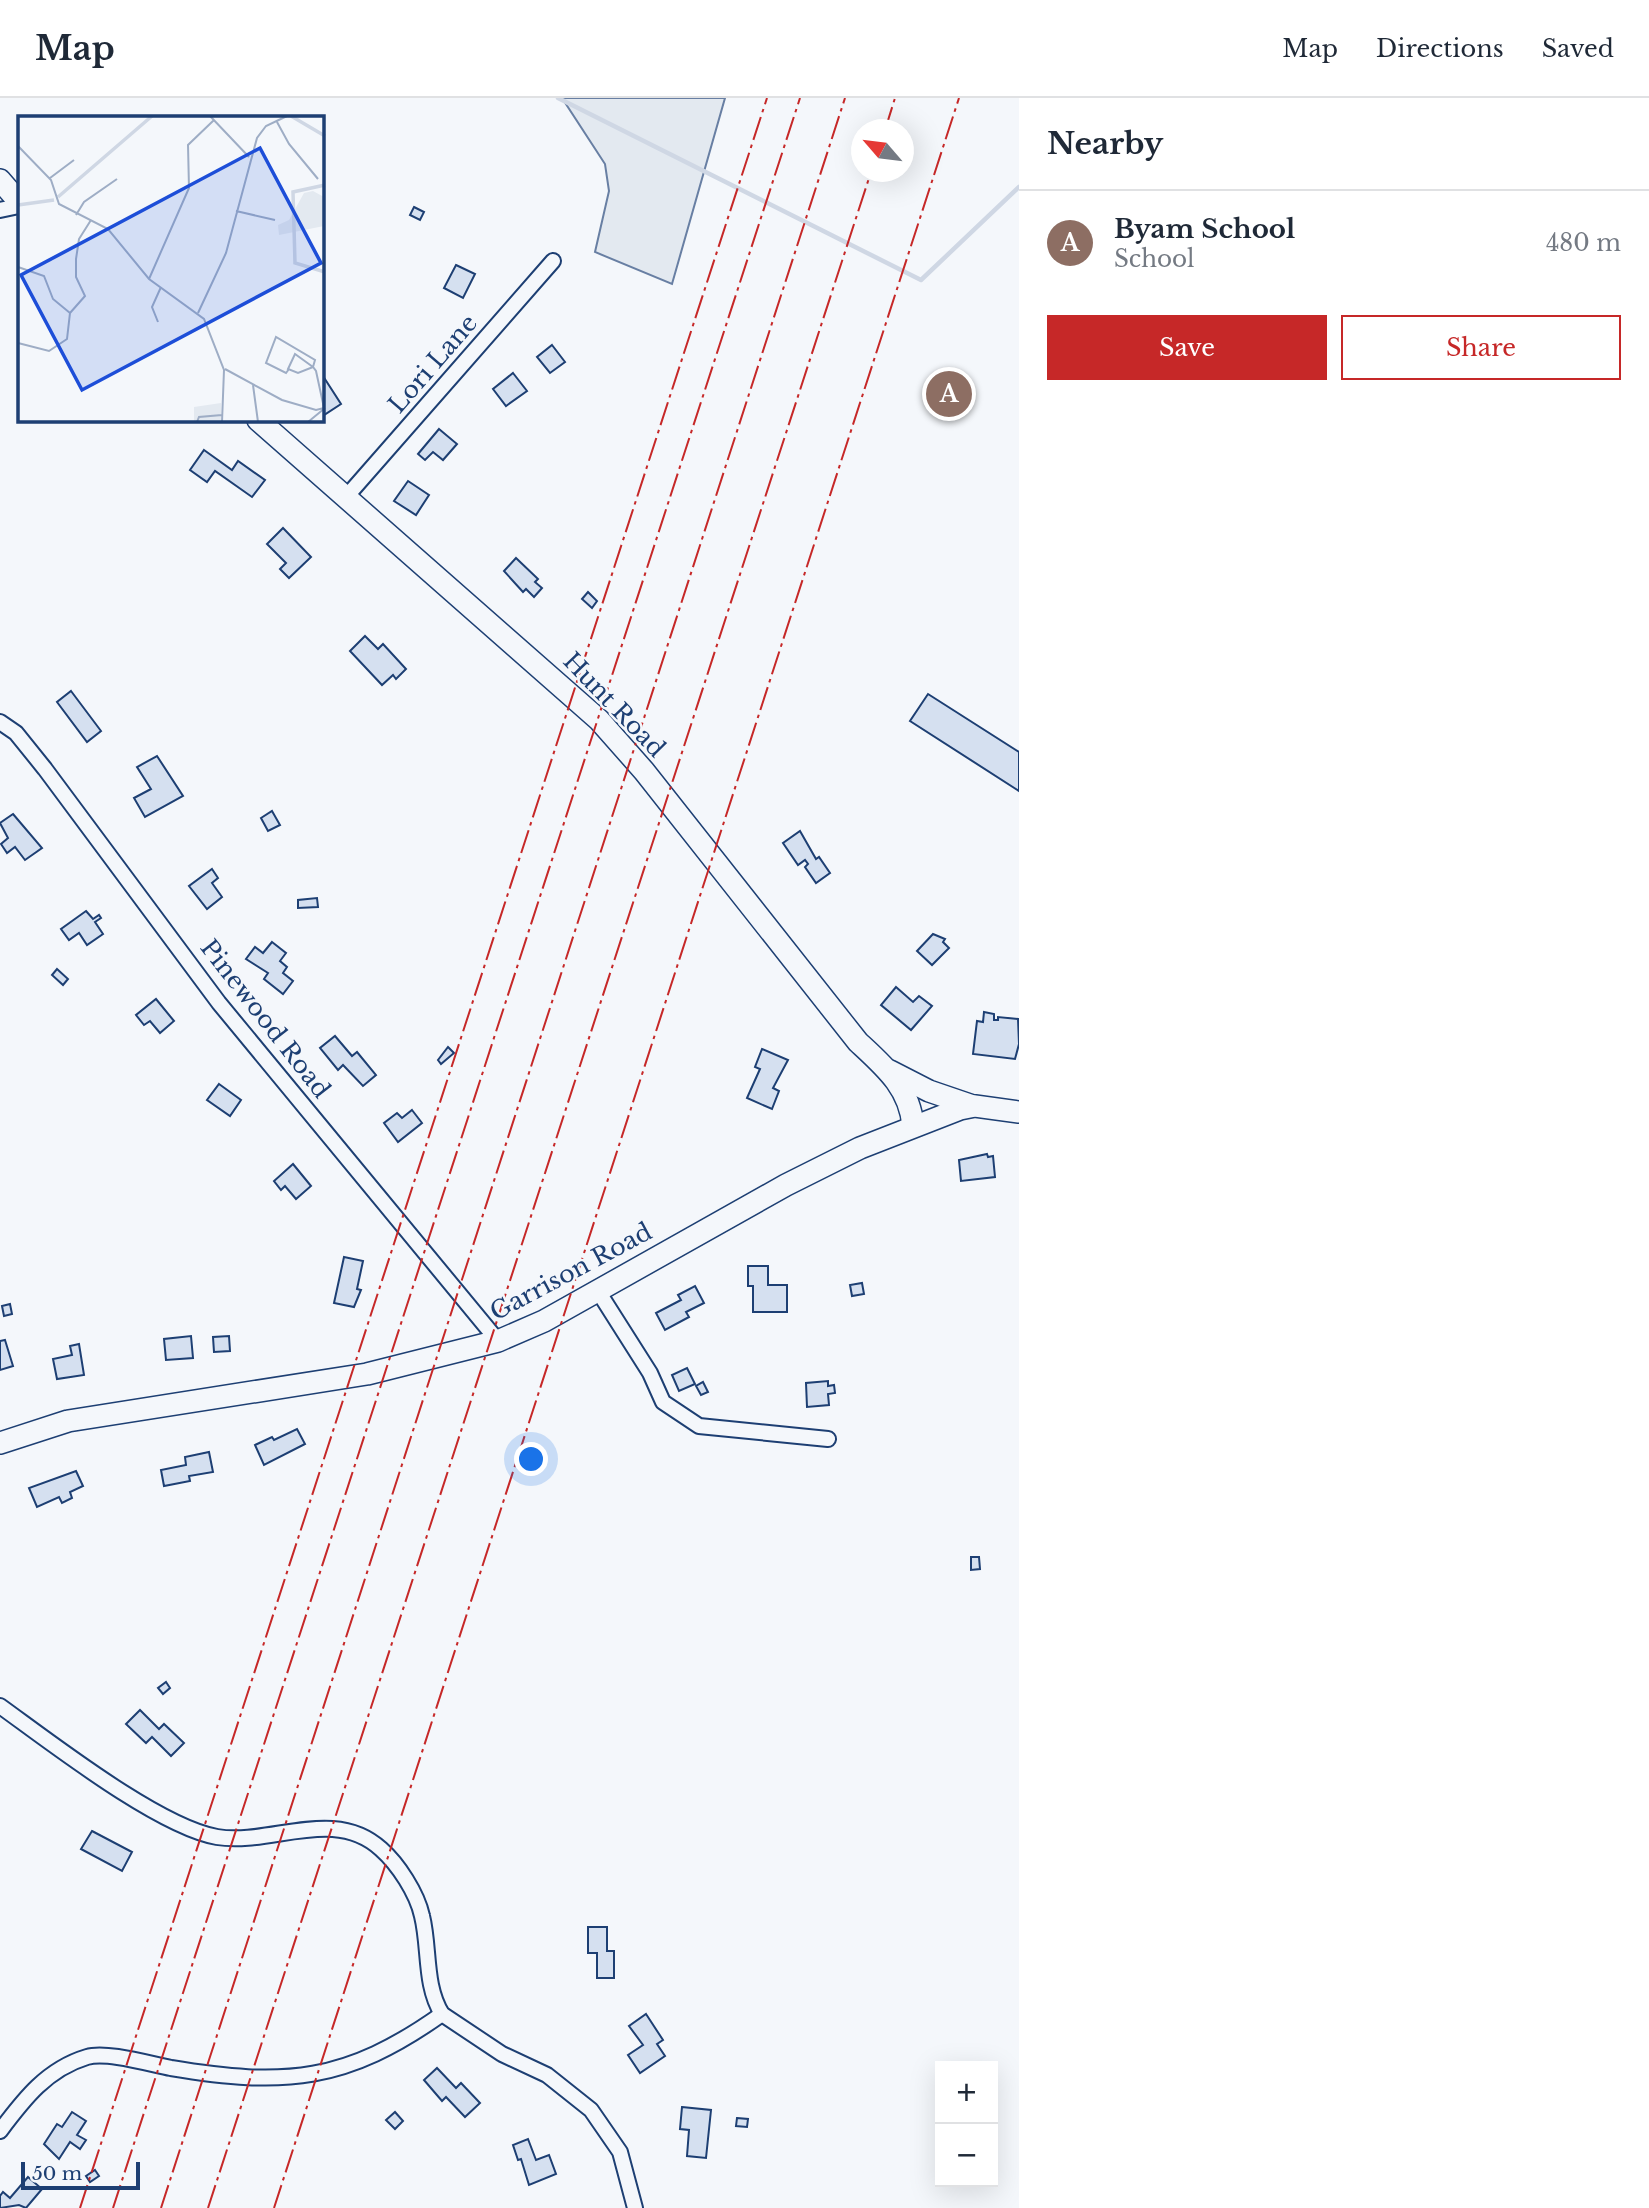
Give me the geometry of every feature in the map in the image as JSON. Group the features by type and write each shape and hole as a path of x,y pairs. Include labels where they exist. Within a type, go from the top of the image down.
{"street":[{"path":"0,180 18,203"},
{"path":"0,210 18,204"},
{"name":"Lori Lane","path":"347,496 554,261"},
{"name":"Hunt Road","path":"260,422 599,720 644,771 858,1042 888,1070 909,1100 913,1126"},
{"name":"Pinewood Road","path":"0,722 16,733 45,769 219,1003 498,1341"},
{"name":"Hunt Road","path":"888,1070 929,1091 975,1106"},
{"name":"Garrison Road","path":"0,1443 68,1421 367,1374 498,1341 544,1321 786,1185 913,1126 945,1113 975,1106 1019,1112"},
{"path":"597,1291 650,1373 663,1402 699,1426 828,1439"},
{"path":"0,1706 92,1771 185,1827 218,1837 270,1837 305,1828 350,1832 380,1848 404,1877 422,1915 426,1955 436,2005 442,2014 502,2054 547,2075 591,2110 620,2152 635,2208"},
{"path":"0,2131 34,2087 89,2056 223,2075 286,2078 338,2070 371,2058 442,2014"}],"shaded area":[{"path":"562,98 725,98 672,284 595,252 609,191 605,164"}],"building":[{"path":"414,207 424,212 420,220 410,215"},
{"path":"456,265 475,274 463,298 444,288"},
{"path":"552,345 565,362 550,373 537,357"},
{"path":"513,373 527,391 506,406 493,389"},
{"path":"324,378 341,404 324,415"},
{"path":"439,429 457,444 443,460 433,452 425,460 418,454"},
{"path":"204,450 232,470 238,461 265,480 252,497 215,471 207,482 190,470"},
{"path":"408,481 429,495 416,515 394,501"},
{"path":"283,528 311,557 289,578 280,569 286,563 267,544"},
{"path":"516,558 538,579 535,582 542,588 534,597 526,589 523,592 504,571"},
{"path":"588,592 597,601 592,608 582,599"},
{"path":"365,636 378,649 383,644 406,669 396,679 393,675 382,685 350,651"},
{"path":"71,691 101,731 87,742 57,702"},
{"path":"928,694 1019,752 1019,791 910,721"},
{"path":"157,756 183,796 145,817 134,798 151,789 137,767"},
{"path":"272,811 280,825 268,831 261,818"},
{"path":"13,814 42,848 25,860 15,847 7,853 1,844 8,838 0,823"},
{"path":"800,831 816,859 819,857 830,873 816,883 805,867 808,864 805,860 798,865 783,843"},
{"path":"212,869 218,878 212,883 222,897 207,909 189,886"},
{"path":"317,898 318,907 298,908 298,900"},
{"path":"86,911 93,919 99,915 101,918 95,922 103,934 87,945 79,933 69,940 61,929"},
{"path":"933,934 945,939 943,942 949,948 932,965 917,951"},
{"path":"272,942 286,953 280,961 287,967 283,973 293,981 283,994 264,979 268,973 246,959 255,947 263,953"},
{"path":"57,969 68,979 63,985 52,975"},
{"path":"896,987 913,1002 919,996 932,1006 911,1030 881,1005"},
{"path":"156,999 174,1021 160,1033 150,1021 144,1025 136,1015"},
{"path":"984,1012 994,1014 994,1020 998,1020 998,1017 1018,1019 1019,1044 1015,1059 973,1054 977,1021 983,1022"},
{"path":"335,1036 352,1056 357,1052 376,1075 363,1086 343,1065 338,1070 320,1048"},
{"path":"448,1047 454,1053 441,1064 438,1060"},
{"path":"762,1049 788,1060 773,1088 779,1091 772,1109 747,1098 760,1069 755,1067"},
{"path":"219,1084 241,1100 230,1116 207,1100"},
{"path":"412,1110 422,1123 398,1142 384,1123 397,1113 402,1118"},
{"path":"987,1154 988,1157 993,1156 995,1177 961,1181 959,1160"},
{"path":"293,1164 311,1186 296,1199 285,1186 281,1190 274,1181"},
{"path":"344,1257 363,1261 357,1289 361,1290 354,1307 334,1303"},
{"path":"748,1266 768,1266 768,1285 787,1285 787,1312 753,1312 753,1286 748,1286"},
{"path":"862,1283 864,1294 852,1296 850,1285"},
{"path":"695,1286 704,1303 686,1312 689,1317 665,1330 656,1313 681,1300 678,1295"},
{"path":"10,1304 12,1314 4,1316 2,1306"},
{"path":"191,1336 193,1358 166,1360 164,1339"},
{"path":"229,1336 230,1351 214,1352 213,1337"},
{"path":"5,1340 13,1366 0,1370 0,1341"},
{"path":"79,1344 84,1375 57,1379 53,1359 72,1355 70,1346"},
{"path":"687,1368 695,1384 679,1391 672,1375"},
{"path":"828,1381 828,1386 834,1385 835,1393 828,1394 829,1405 807,1407 806,1383"},
{"path":"703,1382 708,1392 701,1395 696,1386"},
{"path":"297,1429 305,1444 264,1465 255,1445"},
{"path":"209,1452 213,1472 189,1476 190,1481 164,1486 161,1470 186,1465 185,1457"},
{"path":"76,1471 83,1486 70,1492 72,1498 62,1503 59,1497 37,1507 29,1488"},
{"path":"971,1557 979,1557 980,1569 971,1570"},
{"path":"166,1682 170,1688 163,1694 158,1688"},
{"path":"140,1710 159,1729 164,1724 184,1743 171,1756 152,1737 146,1743 126,1724"},
{"path":"92,1831 132,1852 122,1871 81,1849"},
{"path":"588,1927 607,1927 607,1951 614,1951 614,1978 597,1978 597,1953 588,1953"},
{"path":"646,2014 663,2040 657,2044 665,2056 640,2073 628,2055 643,2045 629,2026"},
{"path":"437,2068 456,2088 461,2083 480,2103 465,2117 446,2097 442,2101 424,2080"},
{"path":"682,2107 711,2110 706,2158 687,2156 689,2130 680,2129"},
{"path":"72,2112 86,2121 77,2135 86,2140 80,2149 70,2142 59,2159 44,2144 57,2124 62,2127"},
{"path":"395,2112 403,2121 395,2129 386,2120"},
{"path":"737,2118 748,2119 747,2127 736,2126"},
{"path":"528,2139 536,2160 549,2155 556,2174 529,2185 521,2159 518,2160 513,2145"},
{"path":"95,2170 99,2176 90,2182 86,2176"},
{"path":"28,2177 42,2189 26,2208 19,2205 0,2208 0,2196 3,2192 10,2198"}],"waterway":[{"path":"558,98 921,280 1019,187"}],"power":[{"path":"80,2208 767,98"},
{"path":"113,2208 800,98"},
{"path":"161,2208 845,98"},
{"path":"888,119 895,98"},
{"path":"274,2208 959,98"},
{"path":"208,2208 868,182"}],"place":[{"name":"Byam School","path":"949,394"}]}
